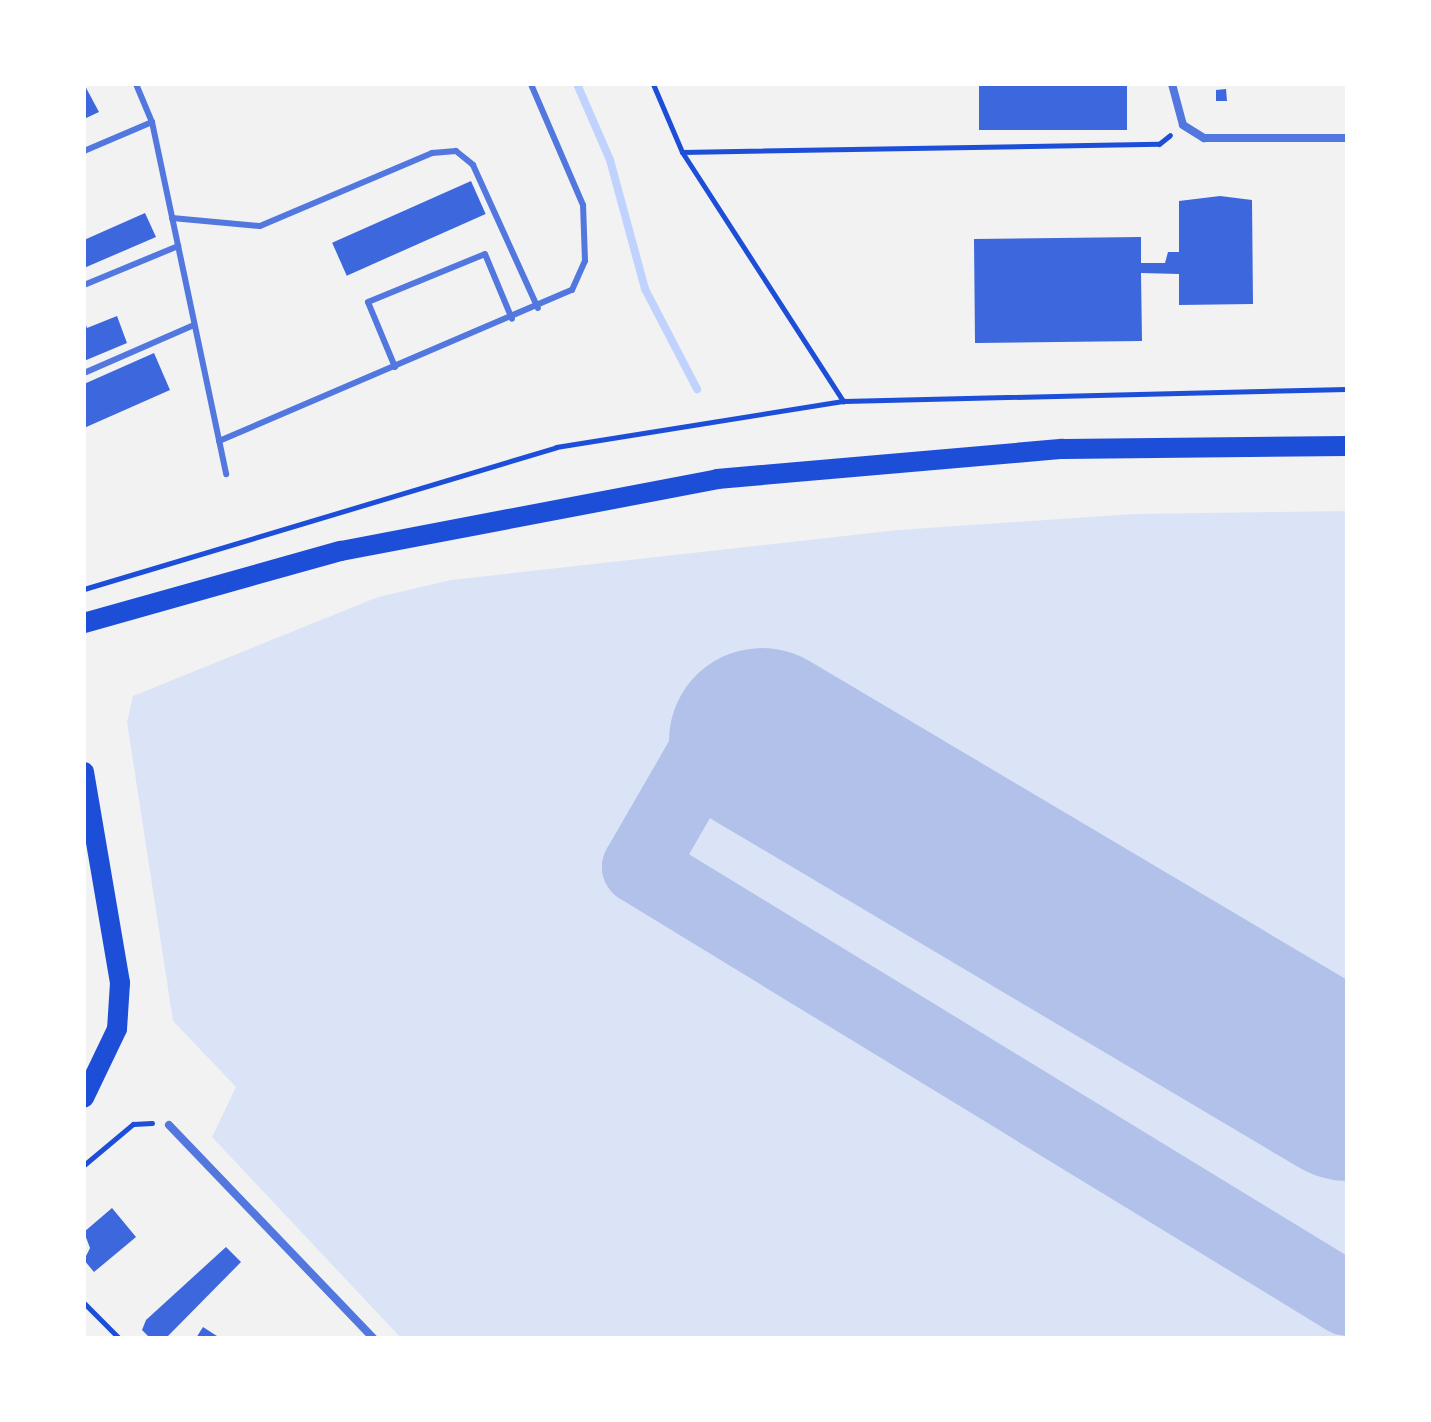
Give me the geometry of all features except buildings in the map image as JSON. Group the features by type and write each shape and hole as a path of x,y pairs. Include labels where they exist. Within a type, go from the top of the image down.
{"main road":[{"path":"84,623 341,551 717,479 1063,449 1347,446"},
{"path":"84,772 120,983 117,1029 84,1098"},
{"path":"84,838 103,883"}],"street":[{"path":"1172,84 1183,125 1204,138 1347,138"},
{"path":"169,1125 373,1338"}],"lane":[{"path":"136,84 152,122 226,474"},
{"path":"219,441 561,299 580,278 587,222 531,84"},
{"path":"84,151 152,122"},
{"path":"172,218 260,226 432,153 456,151 473,165 538,308"},
{"path":"84,285 178,246"},
{"path":"395,367 368,302 485,254 512,319"},
{"path":"84,373 194,325"}],"path":[{"path":"653,84 682,152 844,401"},
{"path":"682,152 1159,144 1183,125"},
{"path":"86,587 556,447 844,401 1347,389"},
{"path":"84,1165 133,1124 169,1125"},
{"path":"84,1303 119,1338"}],"shaded area":[{"path":"1347,511 1347,1338 401,1338 212,1137 236,1087 173,1021 127,722 133,696 378,597 451,580 898,530 1134,514"}],"waterway":[{"path":"577,84 610,160 645,289 697,389"}],"taxiway":[{"path":"762,741 706,751 639,867 1347,1299"}],"runway":[{"path":"762,741 1347,1088"}]}
